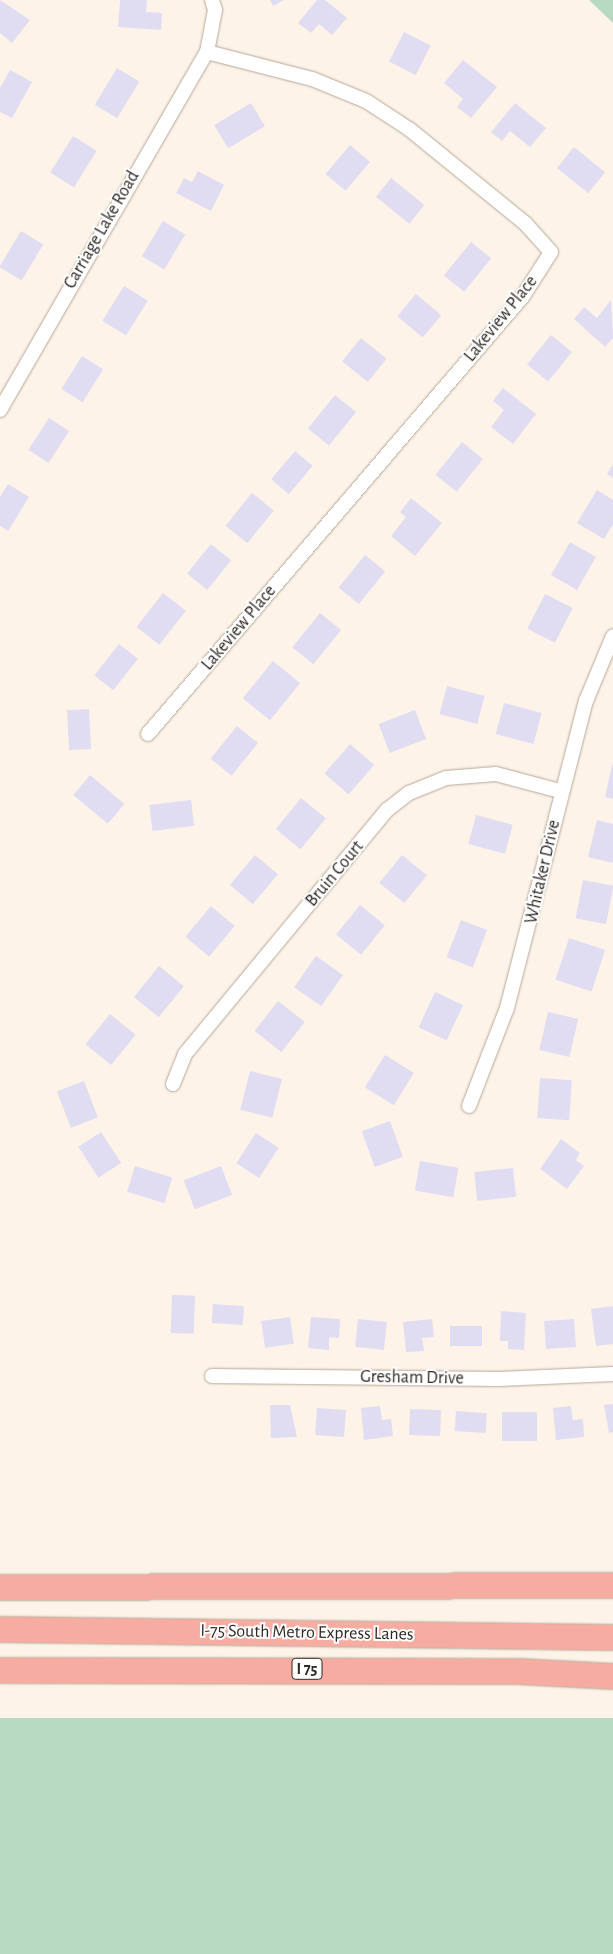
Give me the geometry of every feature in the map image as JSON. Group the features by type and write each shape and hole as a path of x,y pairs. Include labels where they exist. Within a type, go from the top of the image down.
{"highway":[{"path":"0,1588 613,1585"},
{"name":"I-75 South Metro Express Lanes","path":"0,1629 613,1636"},
{"name":"I 75","path":"0,1670 518,1671 613,1676"}],"street":[{"path":"207,52 215,10 212,0"},
{"name":"Carriage Lake Road","path":"0,410 207,52"},
{"name":"Lakeview Place","path":"148,734 523,296 551,252 526,224 409,128 366,101 312,79 207,52"},
{"name":"Whitaker Drive","path":"469,1106 509,999 535,912 560,792 586,701 613,636"},
{"name":"Bruin Court","path":"174,1084 185,1054 387,810 409,793 446,778 496,774 560,792"},
{"name":"Gresham Drive","path":"212,1376 499,1379 613,1374"}],"green space":[{"path":"589,0 613,0 613,23"},
{"path":"0,1718 613,1718 613,1954 0,1954"}],"building":[{"path":"0,0 30,20 12,43 0,33"},
{"path":"120,0 147,0 146,12 162,13 161,30 118,27"},
{"path":"270,0 284,0 273,6"},
{"path":"317,0 325,0 347,18 332,35 319,24 311,33 298,23"},
{"path":"404,32 431,46 416,75 389,61"},
{"path":"463,60 497,87 471,118 457,107 463,99 444,83"},
{"path":"117,68 139,81 117,118 95,105"},
{"path":"10,70 32,82 12,118 0,112 0,88"},
{"path":"251,103 265,126 228,148 214,125"},
{"path":"515,103 546,128 530,147 510,131 502,141 491,132"},
{"path":"73,136 97,151 74,187 50,172"},
{"path":"350,145 370,162 345,191 326,174"},
{"path":"574,147 605,172 588,193 557,168"},
{"path":"198,171 224,185 211,211 176,193 184,178 192,182"},
{"path":"391,178 424,205 409,224 376,197"},
{"path":"163,221 185,234 164,270 142,256"},
{"path":"21,231 43,244 22,280 0,267"},
{"path":"471,242 491,258 464,292 444,275"},
{"path":"124,286 148,301 126,336 102,321"},
{"path":"416,294 441,315 423,337 397,316"},
{"path":"611,300 613,338 605,347 574,319 584,307 597,318"},
{"path":"551,335 572,352 548,382 527,365"},
{"path":"361,338 387,359 368,382 342,361"},
{"path":"82,356 103,369 83,402 61,389"},
{"path":"503,388 536,414 513,444 491,427 504,410 493,401"},
{"path":"335,395 356,412 329,445 308,428"},
{"path":"49,418 69,431 48,463 28,450"},
{"path":"462,442 483,459 457,492 436,475"},
{"path":"295,451 313,466 289,494 271,479"},
{"path":"613,464 613,478 607,474"},
{"path":"8,484 29,497 8,531 0,526 0,497"},
{"path":"597,490 613,500 613,524 604,539 577,523"},
{"path":"252,493 274,511 247,543 226,526"},
{"path":"411,498 442,523 415,556 391,536 406,517 400,512"},
{"path":"570,542 596,557 577,590 551,575"},
{"path":"211,544 231,560 207,590 187,574"},
{"path":"365,555 385,571 359,604 339,588"},
{"path":"163,593 186,611 159,645 137,627"},
{"path":"545,594 573,608 555,643 527,629"},
{"path":"320,613 341,630 313,664 292,647"},
{"path":"119,644 138,659 113,690 94,676"},
{"path":"273,661 300,683 270,720 243,698"},
{"path":"447,686 485,696 477,724 439,714"},
{"path":"504,703 542,713 533,744 496,734"},
{"path":"89,709 91,749 69,750 67,710"},
{"path":"415,710 426,739 390,753 379,724"},
{"path":"237,726 258,743 232,776 211,759"},
{"path":"350,744 374,765 349,794 324,773"},
{"path":"613,765 613,799 605,797"},
{"path":"90,775 124,804 108,824 73,795"},
{"path":"301,798 326,818 301,849 276,829"},
{"path":"191,800 194,826 152,831 149,805"},
{"path":"476,815 513,825 505,854 468,844"},
{"path":"597,820 613,824 613,863 588,857"},
{"path":"255,855 278,874 253,904 230,885"},
{"path":"402,855 427,875 404,903 379,883"},
{"path":"583,880 613,886 606,924 576,918"},
{"path":"360,905 385,925 361,955 336,935"},
{"path":"211,906 235,926 209,957 185,937"},
{"path":"461,920 487,930 473,967 447,957"},
{"path":"569,938 605,950 592,992 555,980"},
{"path":"316,956 343,975 321,1006 294,987"},
{"path":"159,966 184,986 159,1017 134,997"},
{"path":"435,992 463,1005 447,1040 419,1027"},
{"path":"278,1001 305,1022 281,1052 255,1031"},
{"path":"548,1012 578,1019 569,1057 539,1050"},
{"path":"110,1014 136,1035 111,1065 85,1044"},
{"path":"385,1055 414,1073 394,1105 365,1087"},
{"path":"250,1071 282,1079 272,1118 240,1110"},
{"path":"540,1078 572,1080 569,1120 537,1118"},
{"path":"84,1081 98,1117 71,1128 57,1091"},
{"path":"390,1121 403,1157 375,1167 362,1131"},
{"path":"101,1132 121,1163 99,1178 78,1147"},
{"path":"256,1133 279,1148 259,1178 236,1163"},
{"path":"561,1139 580,1153 576,1160 584,1166 567,1189 540,1169"},
{"path":"420,1161 458,1168 453,1197 415,1191"},
{"path":"135,1166 172,1177 164,1203 127,1192"},
{"path":"221,1166 232,1195 195,1209 184,1180"},
{"path":"513,1168 516,1197 477,1201 474,1172"},
{"path":"172,1295 195,1296 194,1334 171,1333"},
{"path":"213,1304 244,1306 243,1325 212,1323"},
{"path":"613,1306 613,1344 596,1346 591,1309"},
{"path":"501,1311 526,1313 524,1350 508,1349 508,1341 500,1341"},
{"path":"290,1317 294,1344 265,1348 261,1321"},
{"path":"311,1317 340,1319 339,1338 329,1337 329,1350 308,1348"},
{"path":"358,1319 387,1322 384,1350 355,1347"},
{"path":"432,1319 434,1337 422,1338 424,1351 406,1352 403,1322"},
{"path":"574,1319 576,1347 546,1349 544,1321"},
{"path":"450,1326 482,1326 482,1346 450,1346"},
{"path":"613,1404 613,1432 609,1433 604,1405"},
{"path":"270,1405 290,1405 297,1437 271,1438"},
{"path":"380,1406 382,1420 391,1419 393,1436 364,1440 361,1408"},
{"path":"571,1406 573,1420 583,1419 584,1437 556,1440 553,1408"},
{"path":"317,1408 346,1410 344,1437 315,1435"},
{"path":"410,1409 441,1410 440,1436 409,1435"},
{"path":"456,1411 487,1413 486,1433 455,1431"},
{"path":"502,1412 537,1412 537,1441 502,1441"}]}
